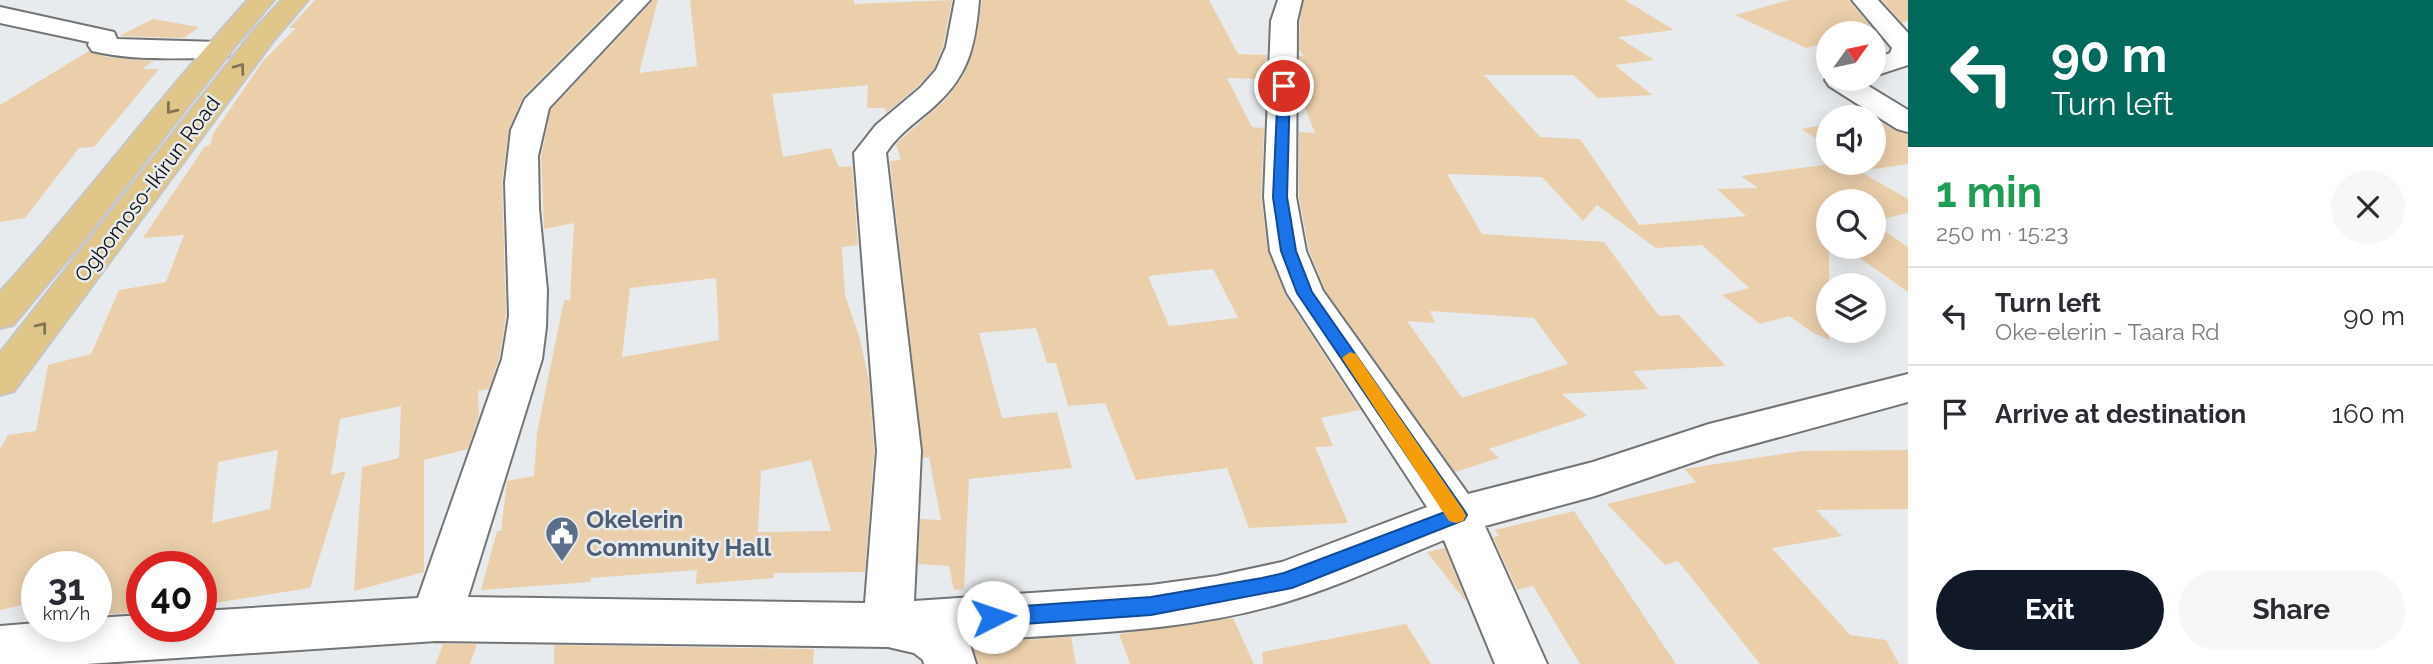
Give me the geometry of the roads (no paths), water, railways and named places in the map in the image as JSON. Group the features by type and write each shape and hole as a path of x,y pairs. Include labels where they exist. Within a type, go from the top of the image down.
{"main road":[{"name":"Ogbomoso-Ikirun Road","path":"0,316 262,0"},
{"name":"Ogbomoso-Ikirun Road","path":"0,381 264,35 296,0"}],"street":[{"path":"436,619 522,359 528,315 521,184 526,126 536,105 638,0"},
{"path":"888,625 899,451 870,153 877,139 948,74 964,29 967,0"},
{"path":"1290,0 1284,21 1280,197 1288,251 1305,293 1458,515 1521,664"},
{"path":"1864,0 1883,21"},
{"path":"0,15 105,38 101,45 134,50 218,50"},
{"path":"1886,25 1906,47 1902,58 1886,64"},
{"path":"1857,91 1908,122"},
{"path":"0,649 111,639 436,619 888,625 1151,606 1217,597 1285,582 1458,515 1595,479 1733,433 1908,388"},
{"path":"888,625 927,633 947,648 950,664"}],"place":[{"name":"Okelerin Community Hall","path":"562,563"}]}
